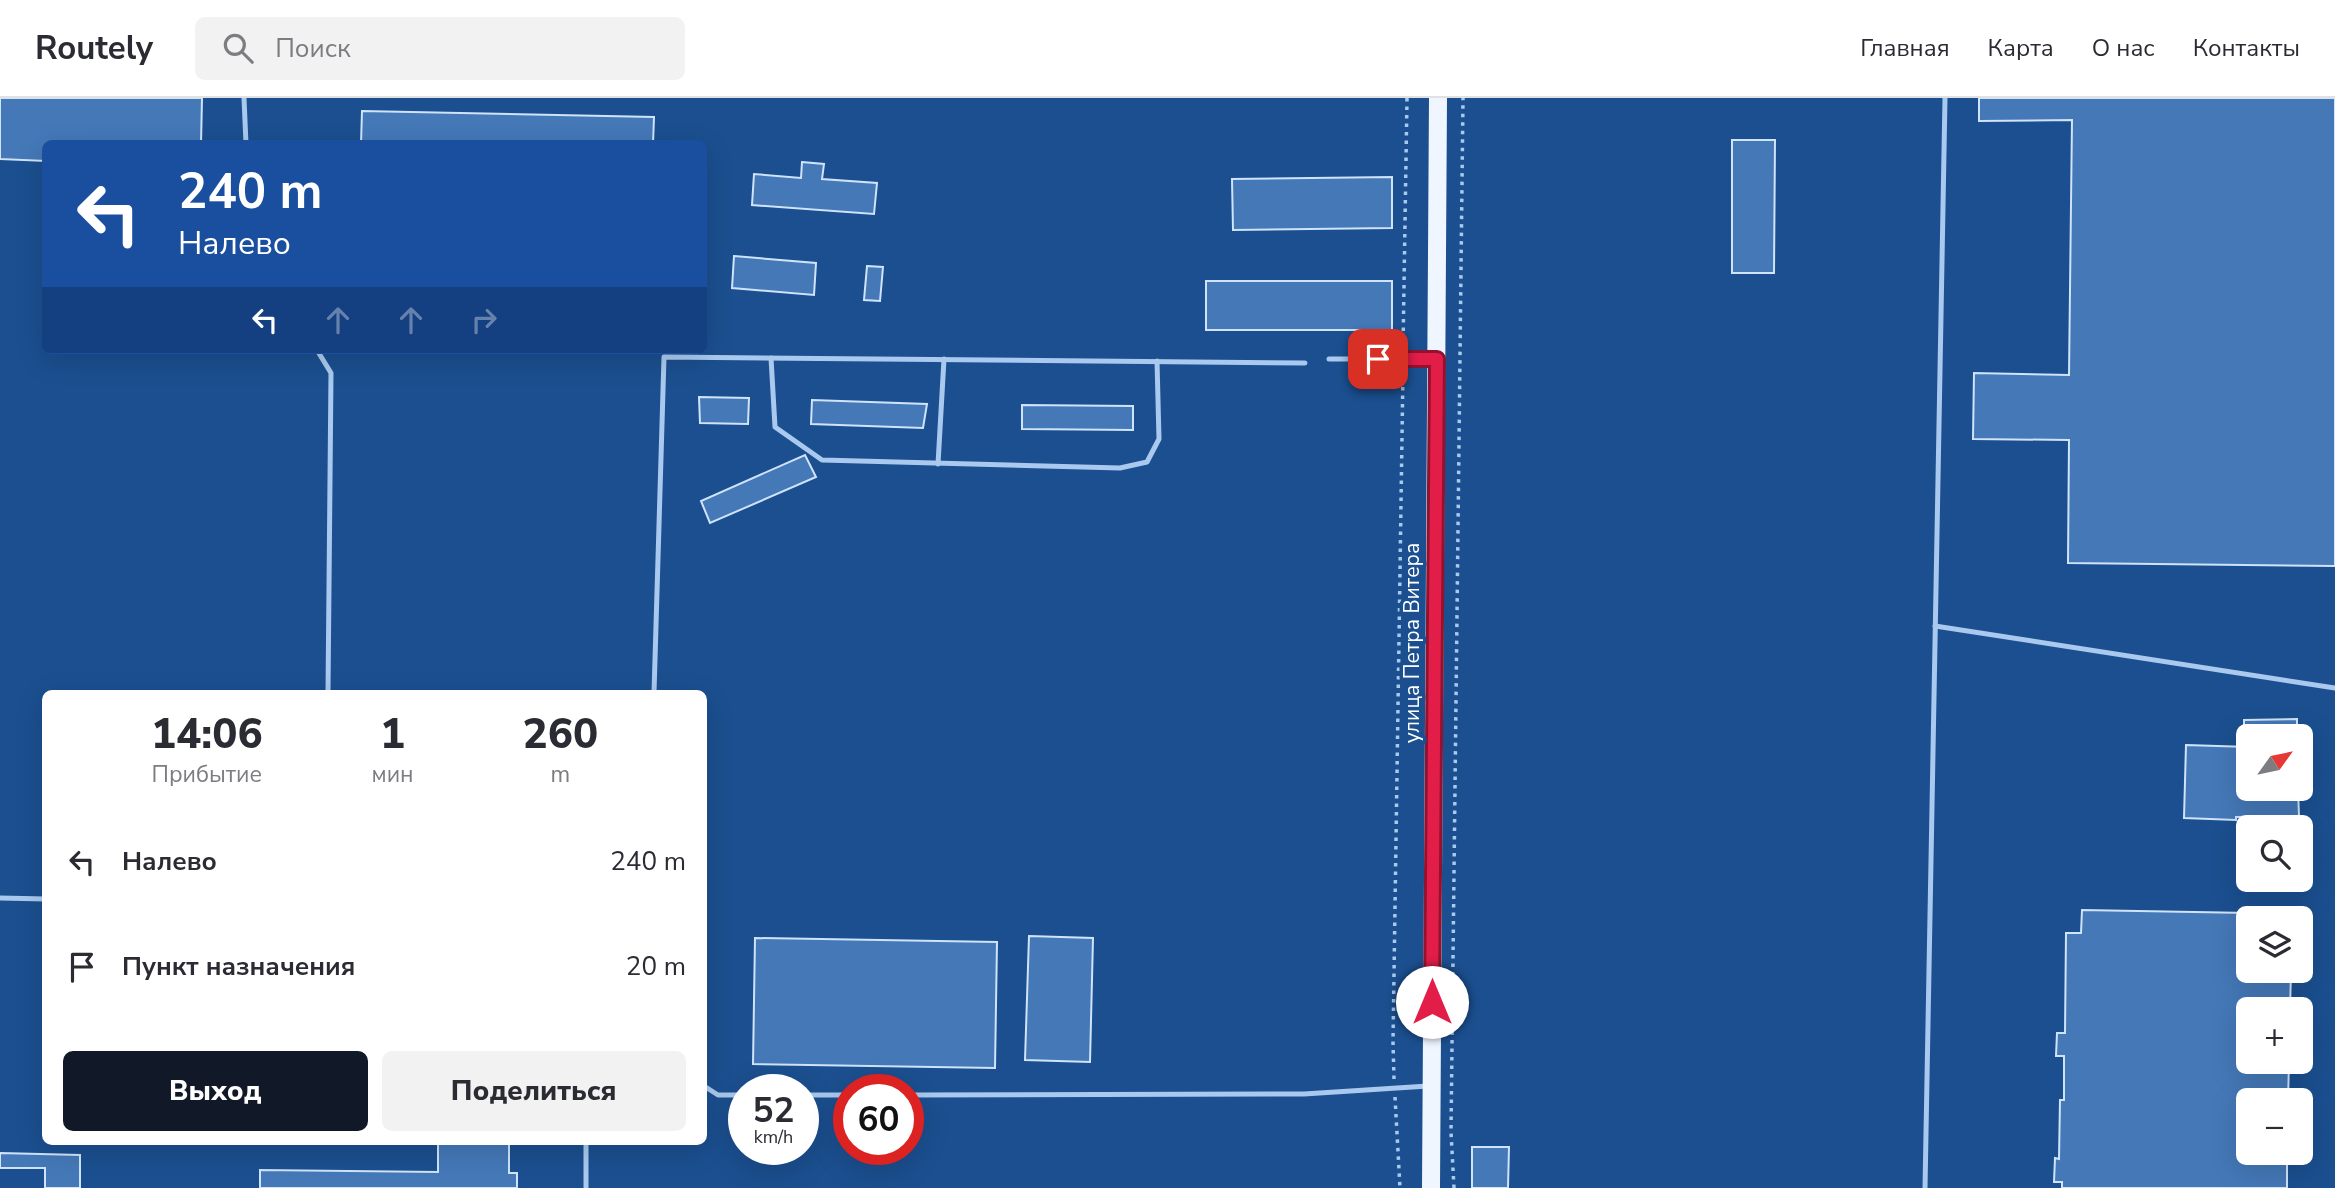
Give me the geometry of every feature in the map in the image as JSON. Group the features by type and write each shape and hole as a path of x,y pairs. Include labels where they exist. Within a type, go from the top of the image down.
{"main road":[{"name":"улица Петра Витера","path":"1431,1188 1438,98"}],"lane":[{"path":"244,98 246,140"},
{"path":"1925,1188 1945,98"},
{"path":"319,354 331,373 328,690"},
{"path":"654,690 664,357 1305,363"},
{"path":"771,358 775,427 822,460 1120,468 1147,462 1159,439 1157,361"},
{"path":"938,464 944,359"},
{"path":"1329,359 1437,359"},
{"path":"1935,626 2335,688"},
{"path":"0,898 42,899"},
{"path":"924,1095 1304,1094 1431,1086"},
{"path":"707,1088 718,1095 728,1095"},
{"path":"586,1145 586,1188"}],"path":[{"path":"1400,1188 1392,1042 1407,98"},
{"path":"1454,1188 1451,1132 1463,98"}],"building":[{"path":"0,98 202,98 201,140 42,140 42,161 0,159"},
{"path":"1979,98 2335,98 2335,566 2068,563 2069,440 1973,439 1974,373 2069,375 2072,120 1979,121"},
{"path":"362,111 654,117 653,140 361,140"},
{"path":"1732,140 1775,140 1774,273 1732,273"},
{"path":"802,162 824,164 822,179 877,183 874,214 752,205 754,174 801,178"},
{"path":"1392,177 1392,228 1233,230 1232,179"},
{"path":"734,256 816,263 814,295 732,288"},
{"path":"867,266 883,267 880,301 864,300"},
{"path":"1206,281 1392,281 1392,330 1206,330"},
{"path":"699,397 749,398 748,424 700,423"},
{"path":"812,400 927,404 923,428 811,424"},
{"path":"1022,405 1133,406 1133,430 1022,429"},
{"path":"805,455 816,477 710,523 701,501"},
{"path":"2297,719 2297,724 2244,724 2244,720"},
{"path":"2186,745 2236,747 2236,802 2298,802 2299,815 2236,815 2236,820 2184,818"},
{"path":"2082,910 2236,913 2236,983 2291,983 2290,997 2236,997 2236,1074 2289,1074 2288,1088 2236,1088 2236,1165 2287,1165 2287,1188 2062,1188 2062,1182 2054,1182 2055,1158 2059,1159 2060,1100 2064,1100 2064,1056 2056,1056 2057,1033 2065,1033 2066,933 2081,933"},
{"path":"1029,936 1093,938 1090,1062 1025,1060"},
{"path":"755,938 997,942 995,1068 753,1064"},
{"path":"438,1145 509,1145 509,1173 517,1173 517,1188 260,1188 260,1170 438,1172"},
{"path":"1472,1147 1509,1147 1508,1188 1472,1188"},
{"path":"0,1153 80,1155 80,1188 45,1188 45,1168 0,1168"}],"route":[{"path":"1378,359 1437,359 1432,1002"}]}
